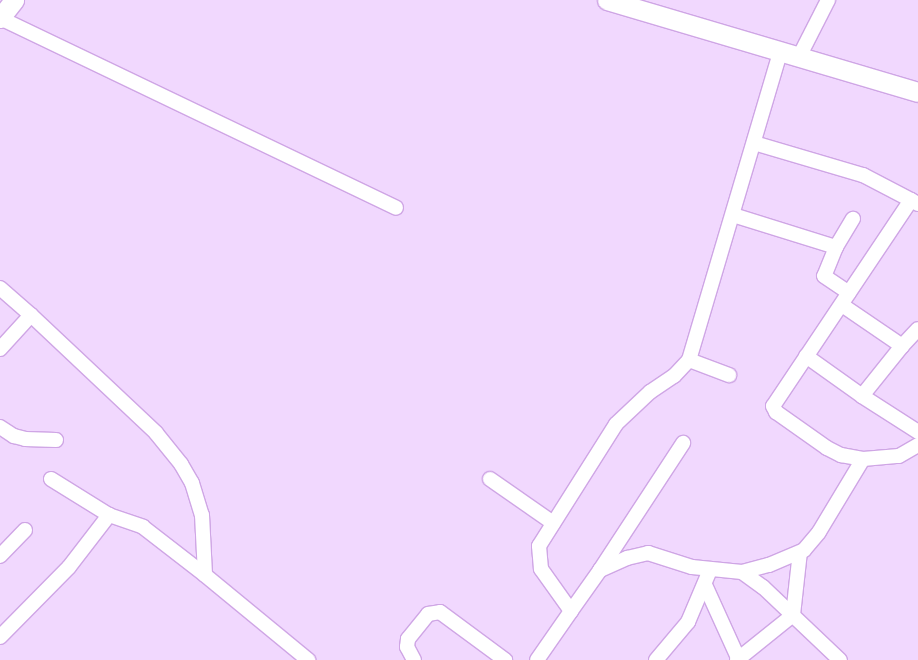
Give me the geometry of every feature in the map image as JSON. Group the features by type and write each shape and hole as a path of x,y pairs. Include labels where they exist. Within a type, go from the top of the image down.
{"main road":[{"path":"0,18 14,0"},
{"path":"607,0 780,52 802,51 918,80"},
{"path":"654,0 918,92"}],"street":[{"path":"802,51 828,0"},
{"path":"0,18 396,208"},
{"path":"571,611 541,569 538,559 539,546 616,424 650,392 674,376 689,360 780,52"},
{"path":"754,143 863,175 914,202 773,406 776,412 827,448 842,455 863,459 899,456 918,445"},
{"path":"733,215 836,247"},
{"path":"853,219 836,247 824,276 846,299 902,346"},
{"path":"0,288 156,433 181,464 192,483 202,515 206,575"},
{"path":"0,349 31,315"},
{"path":"862,396 918,329"},
{"path":"806,356 862,396 918,432"},
{"path":"689,360 729,375"},
{"path":"0,427 14,436 25,439 56,440"},
{"path":"537,660 600,570 683,442"},
{"path":"600,570 627,558 648,553 692,567 710,570 742,572 770,565 804,550 819,532 863,459"},
{"path":"51,479 109,515 143,527 206,575 308,660"},
{"path":"490,479 553,523"},
{"path":"0,636 69,567 109,515"},
{"path":"0,556 25,530"},
{"path":"705,585 738,660 793,616 800,552"},
{"path":"656,660 688,622 710,570"},
{"path":"742,572 764,587 840,660"},
{"path":"414,660 407,647 408,638 428,614 440,612 505,660"}]}
